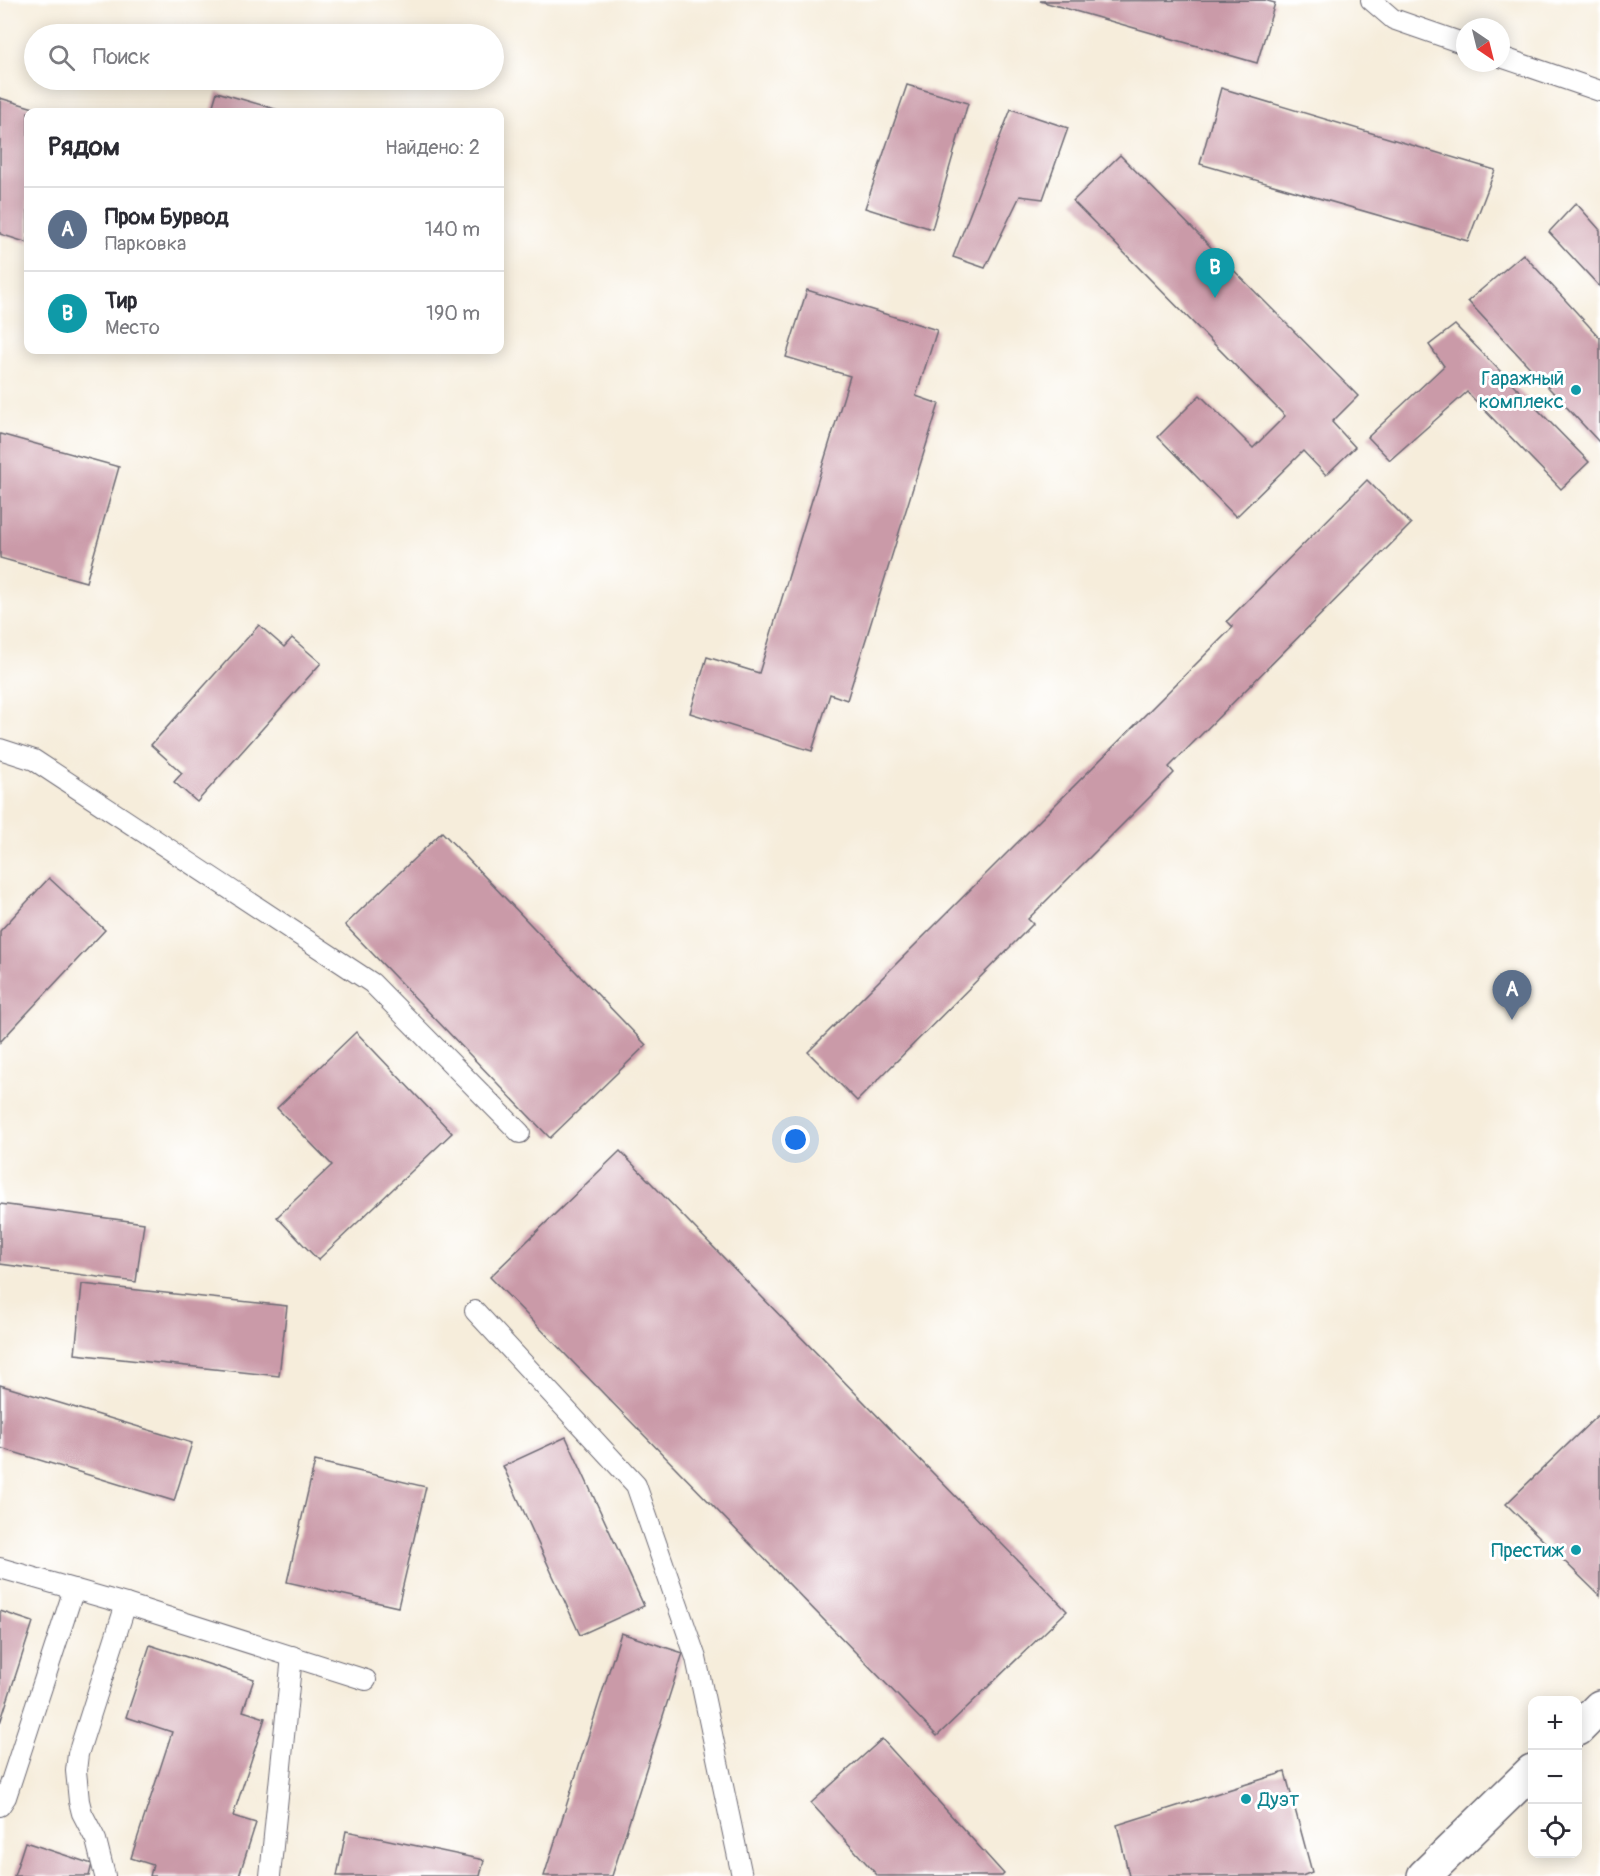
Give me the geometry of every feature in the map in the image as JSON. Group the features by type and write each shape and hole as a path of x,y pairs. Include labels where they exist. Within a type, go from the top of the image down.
{"street":[{"path":"1582,1725 1600,1707"},
{"path":"1424,1876 1528,1777"}],"lane":[{"path":"1371,0 1393,19 1456,41"},
{"path":"1510,60 1600,91"},
{"path":"0,749 34,760 372,983 520,1133"},
{"path":"474,1311 636,1485 696,1658 742,1876"},
{"path":"0,1568 126,1604 366,1680"},
{"path":"0,1806 6,1797 74,1589"},
{"path":"105,1876 96,1840 82,1813 76,1771 78,1754 126,1604"},
{"path":"270,1876 292,1656"}],"building":[{"path":"1264,0 1275,3 1257,63 1040,1"},
{"path":"907,85 968,103 932,229 865,208"},
{"path":"1221,88 1495,170 1468,241 1200,164"},
{"path":"217,92 271,108 212,108"},
{"path":"0,98 34,108 24,108 24,242 0,234"},
{"path":"1011,109 1068,128 1043,199 1020,196 985,268 953,257"},
{"path":"1120,155 1358,396 1332,422 1355,447 1326,475 1303,451 1236,517 1158,437 1200,395 1253,448 1285,416 1073,201"},
{"path":"1576,203 1600,230 1600,287 1549,232"},
{"name":"Гаражный комплекс","path":"1523,254 1600,338 1600,443 1468,301"},
{"path":"807,290 937,330 916,396 939,404 847,700 830,694 812,751 690,713 707,657 759,673 850,376 786,357"},
{"path":"1455,325 1589,462 1561,489 1467,392 1390,460 1368,437 1444,366 1429,345"},
{"path":"0,434 119,467 86,582 0,558"},
{"path":"1367,480 1411,524 1169,767 1174,773 1028,919 1033,924 857,1101 808,1052 1233,627 1227,621"},
{"path":"259,625 284,647 292,638 321,663 197,802 174,782 182,773 151,745"},
{"path":"442,832 646,1045 550,1138 345,925"},
{"path":"49,878 105,930 0,1042 0,931"},
{"path":"356,1032 452,1133 318,1260 277,1217 332,1165 277,1108"},
{"path":"620,1151 1067,1611 937,1736 490,1277"},
{"path":"0,1204 144,1223 136,1282 0,1264"},
{"path":"82,1284 287,1306 279,1376 75,1354"},
{"path":"0,1385 192,1443 174,1501 0,1448"},
{"name":"Престиж","path":"1600,1413 1600,1596 1506,1504"},
{"path":"566,1437 644,1606 580,1635 503,1466"},
{"path":"315,1461 426,1487 398,1607 287,1582"},
{"path":"0,1611 33,1622 0,1723"},
{"path":"621,1633 683,1653 612,1876 544,1876"},
{"path":"150,1645 254,1679 243,1711 265,1718 233,1816 256,1823 239,1876 150,1876 153,1865 131,1858 172,1732 126,1717"},
{"path":"882,1739 1004,1874 1002,1876 878,1876 811,1803"},
{"name":"Дуэт","path":"1285,1772 1312,1872 1302,1876 1129,1876 1117,1825"},
{"path":"346,1831 484,1860 480,1876 337,1876"},
{"path":"25,1842 92,1864 89,1876 14,1876"}],"place":[{"name":"Тир","path":"1215,298"},
{"name":"Гаражный комплекс","path":"1576,390"},
{"name":"Пром Бурвод","path":"1512,1020"},
{"name":"Престиж","path":"1576,1550"},
{"name":"Дуэт","path":"1246,1799"}]}
